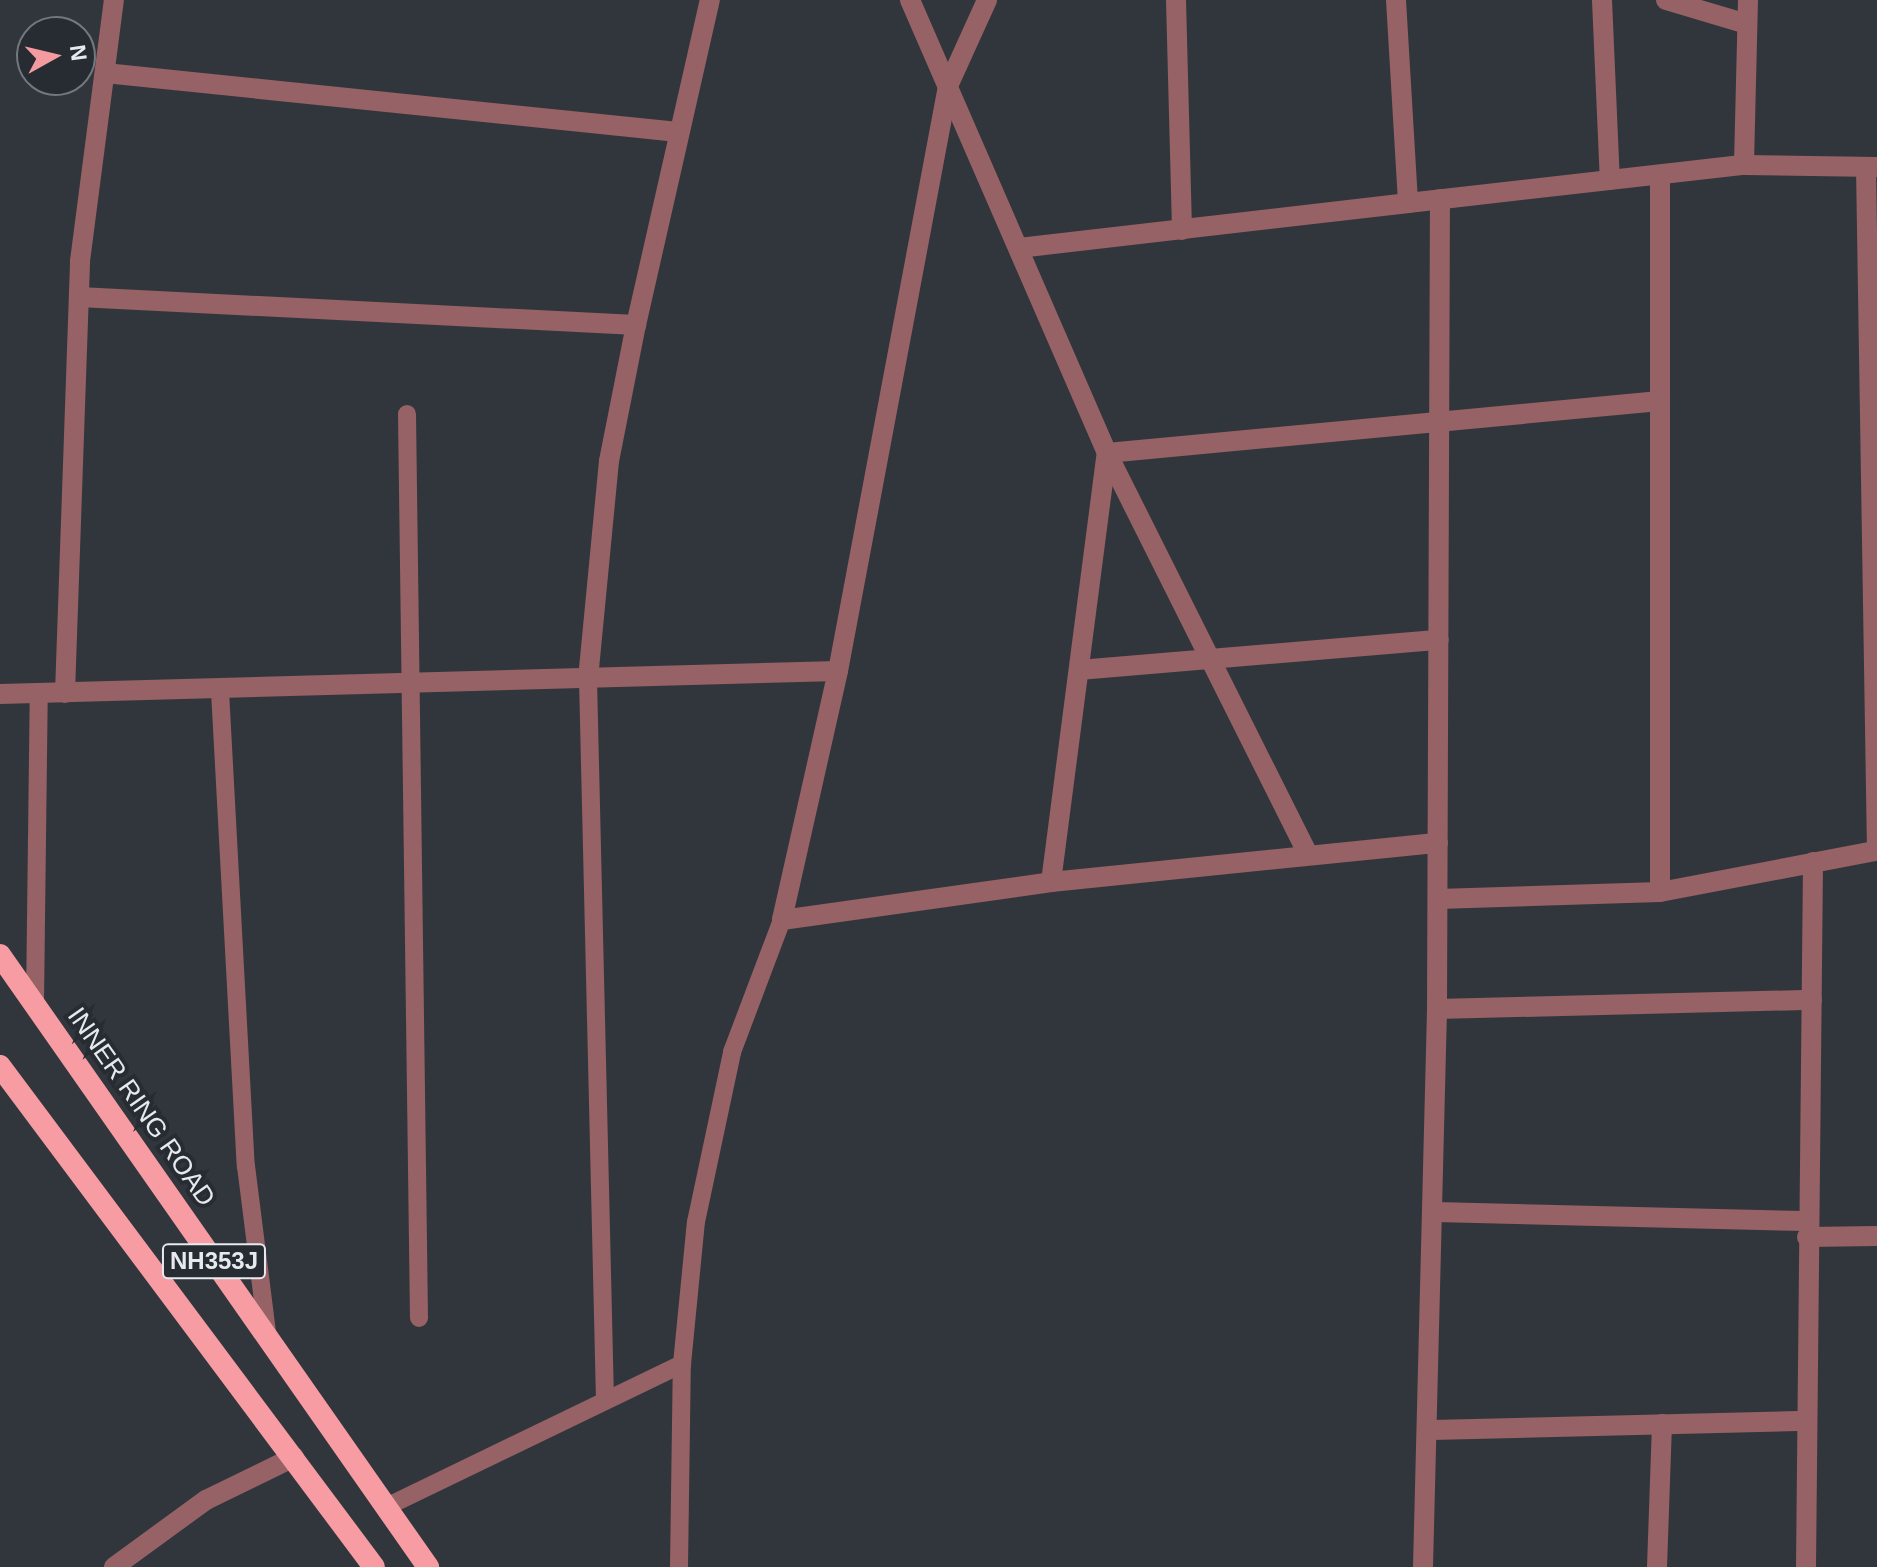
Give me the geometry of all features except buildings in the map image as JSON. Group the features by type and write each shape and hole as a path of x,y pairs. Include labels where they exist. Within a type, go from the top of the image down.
{"highway":[{"name":"INNER RING ROAD","path":"0,955 428,1567"},
{"name":"NH353J","path":"0,1066 374,1567"}],"street":[{"path":"65,693 79,297 114,0"},
{"path":"588,679 609,461 678,132 710,0"},
{"path":"910,0 1107,453 1308,854"},
{"path":"987,0 948,86 838,671 782,920 1051,882 1438,843"},
{"path":"1176,0 1182,230"},
{"path":"1396,0 1408,203"},
{"path":"1602,0 1610,180"},
{"path":"1666,0 1747,24"},
{"path":"1744,165 1748,0"},
{"path":"105,73 678,132"},
{"path":"1019,248 1744,165 1872,167 1875,850 1660,892 1438,899"},
{"path":"1660,175 1660,892"},
{"path":"1423,1567 1432,1430 1435,1212 1440,199"},
{"path":"79,297 636,325"},
{"path":"1107,453 1439,425 1660,401"},
{"path":"1051,882 1107,453"},
{"path":"1079,670 1209,655 1439,640"},
{"path":"0,694 220,691 838,671"},
{"path":"1806,1567 1813,862"},
{"path":"1437,1009 1812,1000"},
{"path":"1435,1212 1807,1229 1877,1236"},
{"path":"1432,1430 1807,1421"},
{"path":"1657,1567 1662,1424"},
{"path":"114,1567 206,1500 294,1457"}],"lane":[{"path":"407,414 414,685 419,1318"},
{"path":"588,679 605,1401"},
{"path":"220,691 246,1166 268,1339"},
{"path":"35,1002 39,693"},
{"path":"679,1567 682,1364 696,1222 732,1052 782,920"},
{"path":"386,1507 682,1364"}]}
